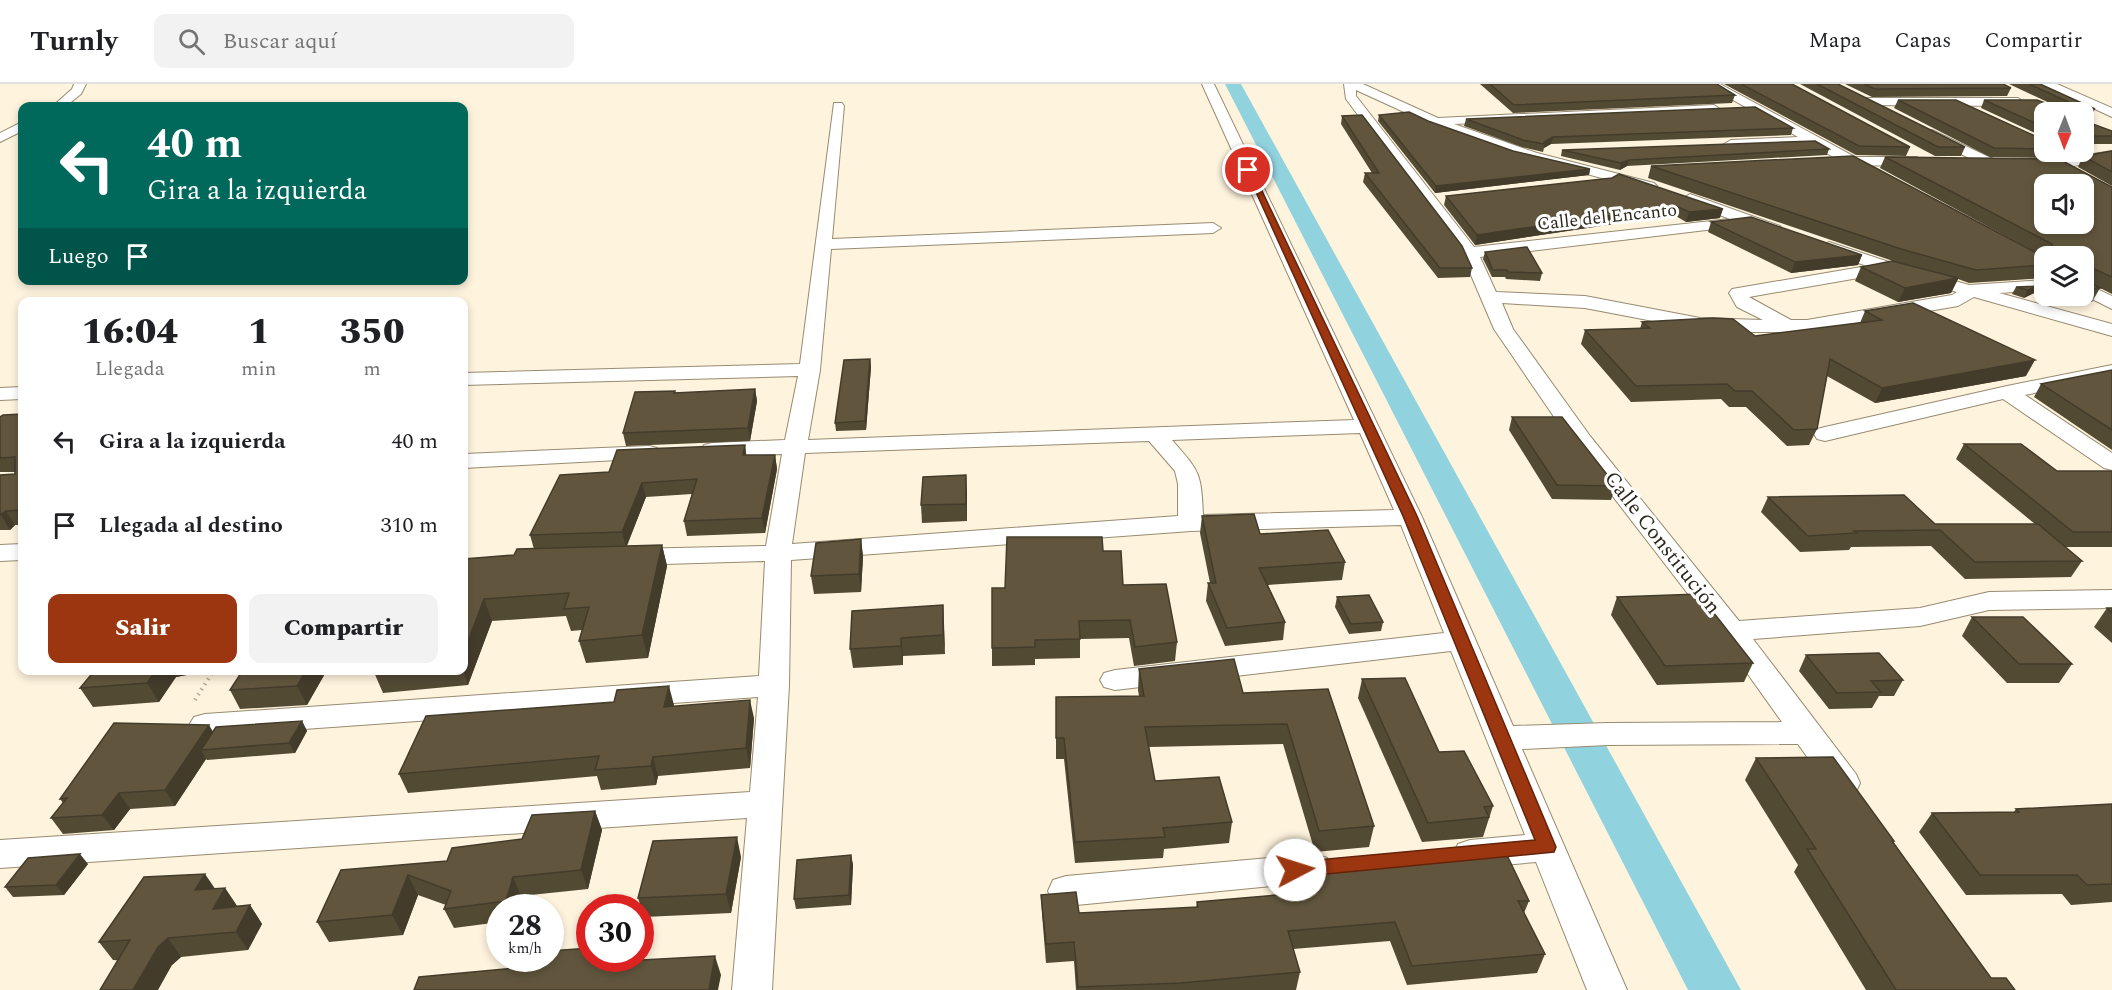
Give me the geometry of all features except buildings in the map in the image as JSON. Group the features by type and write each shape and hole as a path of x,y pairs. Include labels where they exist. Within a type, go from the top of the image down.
{"street":[{"path":"64,102 80,84"},
{"path":"1208,84 1410,516 1607,990"},
{"path":"1351,84 1404,108 1436,114 1595,113 1756,108"},
{"name":"Calle Constitución","path":"1351,84 1350,96 1436,200 1470,253 1504,329 1582,441 1732,631 1856,800"},
{"path":"1711,84 1882,178"},
{"path":"2047,84 2112,112"},
{"path":"1917,86 1981,116"},
{"path":"1899,118 1864,100 2034,102 2004,89"},
{"path":"2078,98 2112,96"},
{"path":"752,990 774,685 778,553 810,370 814,312 825,244 838,106"},
{"path":"1436,114 1517,152 1628,178 1787,234"},
{"path":"0,128 18,126"},
{"path":"0,138 18,128"},
{"path":"1919,128 1994,162 1954,161"},
{"path":"1722,145 1815,141"},
{"path":"1517,152 1572,150"},
{"path":"1810,162 1931,161 1910,150"},
{"path":"2094,161 2112,155"},
{"path":"2023,163 2034,161"},
{"path":"2067,162 2078,167 2092,162"},
{"path":"1606,173 1645,171"},
{"path":"1581,183 1628,178"},
{"name":"Calle del Encanto","path":"1470,253 1748,221"},
{"path":"825,244 1213,228"},
{"path":"1818,244 1889,268 1973,289 2112,330"},
{"path":"1789,326 1744,303 1738,293 1889,268"},
{"path":"2094,281 2103,280"},
{"path":"1490,297 1585,302 1700,324 1807,326 1958,300 1973,289 2034,286"},
{"path":"2094,293 2112,303"},
{"path":"468,379 810,370"},
{"path":"1825,434 2007,392 2112,371"},
{"path":"2007,392 2112,463"},
{"path":"0,394 18,393"},
{"path":"468,461 1369,426"},
{"path":"1156,435 1186,471 1190,484 1191,523"},
{"path":"603,558 778,553 1191,523 1410,516"},
{"path":"0,553 18,552"},
{"path":"1732,631 1920,617 1989,601 2112,599"},
{"path":"1114,680 1462,640"},
{"path":"205,725 774,685"},
{"path":"1501,738 1533,735 1806,733"},
{"path":"0,854 766,804"},
{"path":"1441,856 1547,847"},
{"path":"1066,891 1347,865"}],"waterway":[{"path":"1233,84 1715,990"}],"route":[{"path":"1248,170 1410,516 1547,847 1295,870"}]}
